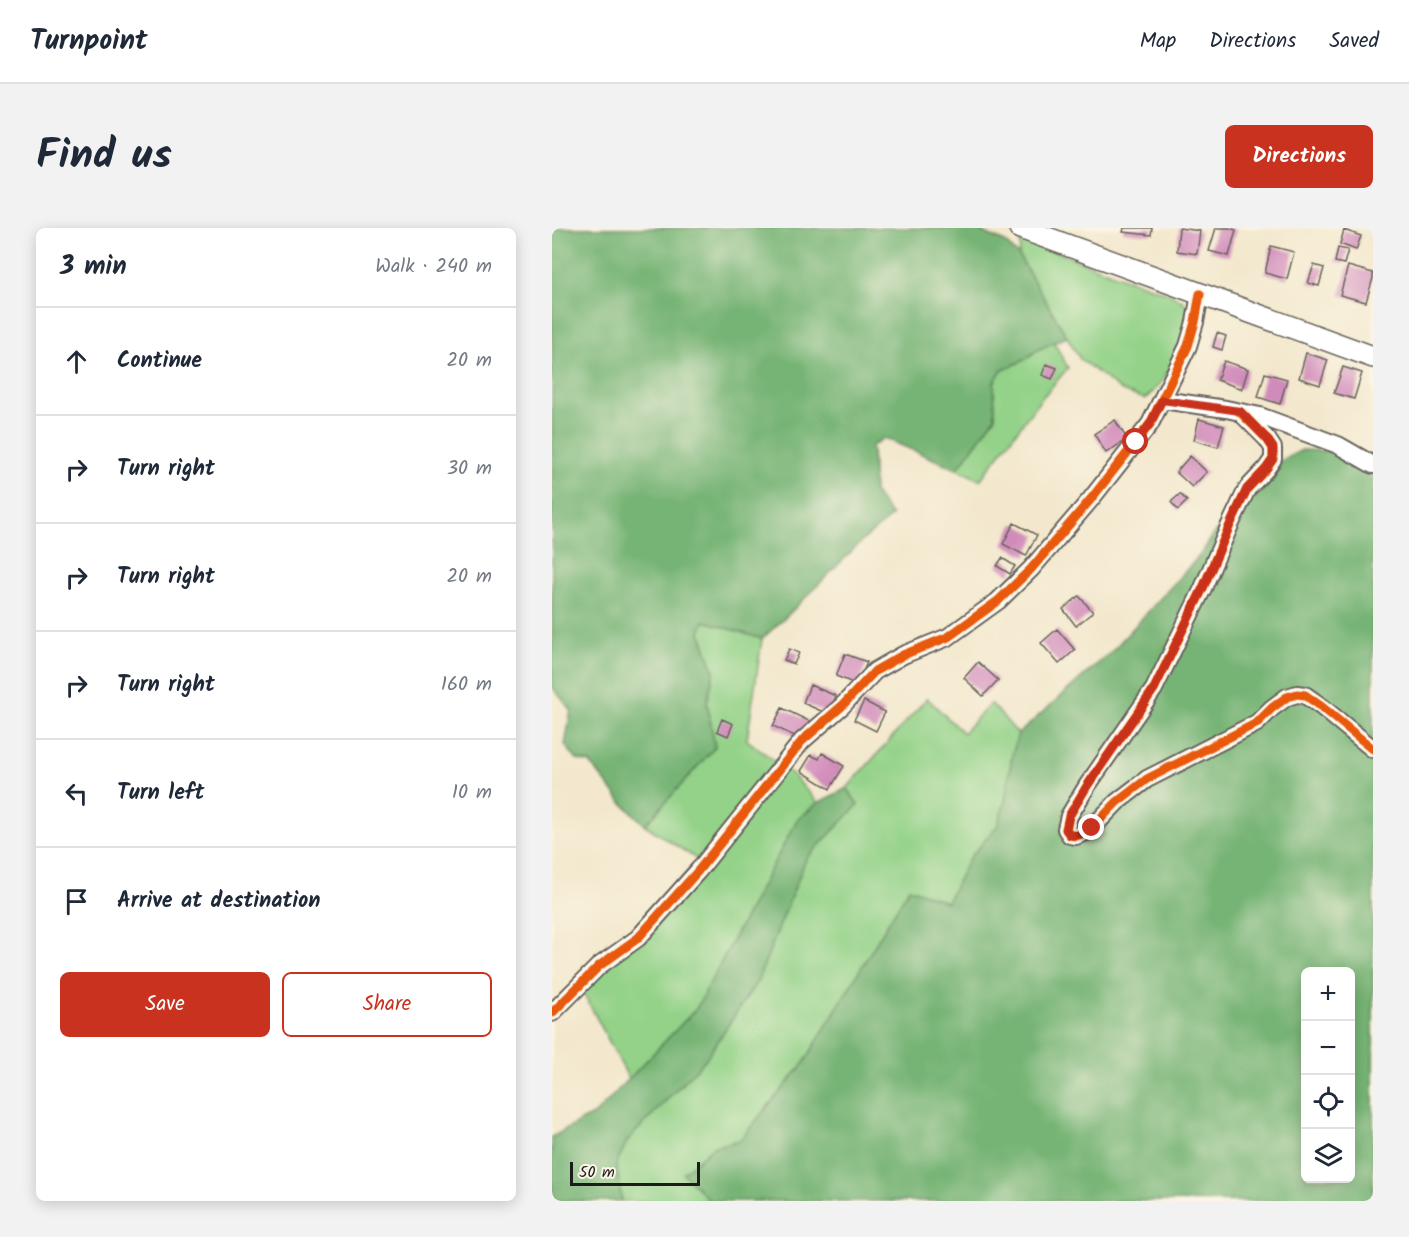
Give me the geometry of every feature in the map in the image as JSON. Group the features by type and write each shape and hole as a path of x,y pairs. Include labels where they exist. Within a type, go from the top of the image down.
{"street":[{"path":"1020,228 1373,357"},
{"path":"552,1013 599,966 638,938 698,871 802,741 821,726 875,672 903,655 948,637 998,602 1031,569 1150,424 1188,346 1200,294"},
{"path":"1162,400 1260,416 1338,445 1373,465"},
{"path":"1240,411 1267,439 1273,448 1273,459 1247,489 1203,588 1154,689 1087,786 1069,816 1066,830 1070,835 1076,836 1084,833 1092,828 1117,802 1147,779 1257,723 1287,697 1297,694 1305,695 1322,707 1373,749"}],"green space":[{"path":"552,228 973,228 1005,242 1019,256 1067,337 1037,350 1026,359 1001,371 994,382 995,418 957,469 884,438 872,446 874,492 892,516 862,541 762,639 704,621 700,632 714,671 707,703 715,747 645,825 622,803 590,763 577,760 565,745 571,710 552,687"},
{"path":"1021,238 1171,294 1184,302 1190,313 1179,349 1169,371 1145,399 1122,391 1080,359 1019,256"},
{"path":"1054,342 1068,368 1041,399 980,480 957,469 995,418 994,382 1001,371"},
{"path":"1302,450 1340,451 1373,466 1373,1201 710,1201 683,1173 713,1147 740,1140 804,1063 909,888 947,902 969,859 998,825 1018,734 1112,651 1201,554 1233,505 1280,461"},
{"path":"704,620 762,639 747,740 792,774 818,803 797,820 696,1009 629,1079 576,979 633,933 698,860 645,825 715,747 707,703 714,671 700,632"},
{"path":"927,698 963,733 991,703 1018,734 998,825 969,859 947,902 909,889 804,1063 740,1140 713,1147 683,1173 710,1201 622,1201 616,1164 628,1140 705,1060 758,980 806,859 858,805 847,788"},
{"path":"847,788 858,805 806,859 758,980 705,1060 628,1140 616,1164 622,1201 555,1201 552,1186 552,1137 596,1113 696,1009 797,820 818,803"}],"building":[{"path":"1124,228 1152,228 1151,235 1123,232"},
{"path":"1179,228 1200,231 1197,254 1177,251"},
{"path":"1216,228 1236,230 1229,256 1209,251"},
{"path":"1344,230 1361,236 1356,250 1340,244"},
{"path":"1271,246 1294,252 1287,279 1265,273"},
{"path":"1338,248 1348,250 1344,264 1335,262"},
{"path":"1314,265 1324,268 1319,286 1308,283"},
{"path":"1348,266 1373,273 1366,302 1340,295"},
{"path":"1217,333 1226,336 1222,350 1213,347"},
{"path":"1306,353 1328,360 1320,385 1299,378"},
{"path":"1224,361 1248,369 1242,389 1217,380"},
{"path":"1046,364 1057,368 1052,379 1042,375"},
{"path":"1343,367 1362,373 1354,399 1334,393"},
{"path":"1265,373 1287,379 1280,404 1258,397"},
{"path":"1199,419 1224,426 1218,447 1194,440"},
{"path":"1115,420 1127,439 1106,453 1094,434"},
{"path":"1190,456 1207,472 1192,487 1176,472"},
{"path":"1180,494 1187,501 1178,510 1171,502"},
{"path":"1014,523 1037,535 1026,556 1003,544"},
{"path":"1002,558 1015,566 1010,574 997,566"},
{"path":"1079,596 1093,612 1076,626 1063,609"},
{"path":"1057,629 1075,650 1059,664 1041,643"},
{"path":"789,649 799,653 794,664 784,660"},
{"path":"845,654 867,662 858,685 836,676"},
{"path":"978,662 998,680 983,696 964,678"},
{"path":"810,685 836,696 828,714 803,703"},
{"path":"864,701 885,712 876,731 854,720"},
{"path":"782,708 811,722 803,740 773,726"},
{"path":"722,719 733,724 728,736 717,731"},
{"path":"822,753 844,766 830,789 801,771 811,755 819,759"}],"cycle path":[{"path":"552,1013 599,966 638,938 698,871 802,741 842,706 875,671 903,655 948,637 998,601 1031,569 1091,499 1150,424 1188,346 1200,294"},
{"path":"1240,412 1267,439 1273,448 1273,459 1247,489 1203,588 1154,689 1087,786 1069,816 1066,829 1070,835 1076,836 1084,833 1092,828 1117,802 1147,779 1257,723 1287,697 1297,694 1305,695 1322,707 1373,749"}],"route":[{"path":"1092,828 1076,836 1070,835 1066,830 1069,816 1087,786 1154,689 1203,588 1247,489 1273,459 1273,448 1267,439 1240,411 1162,400 1150,424 1136,442"}]}
